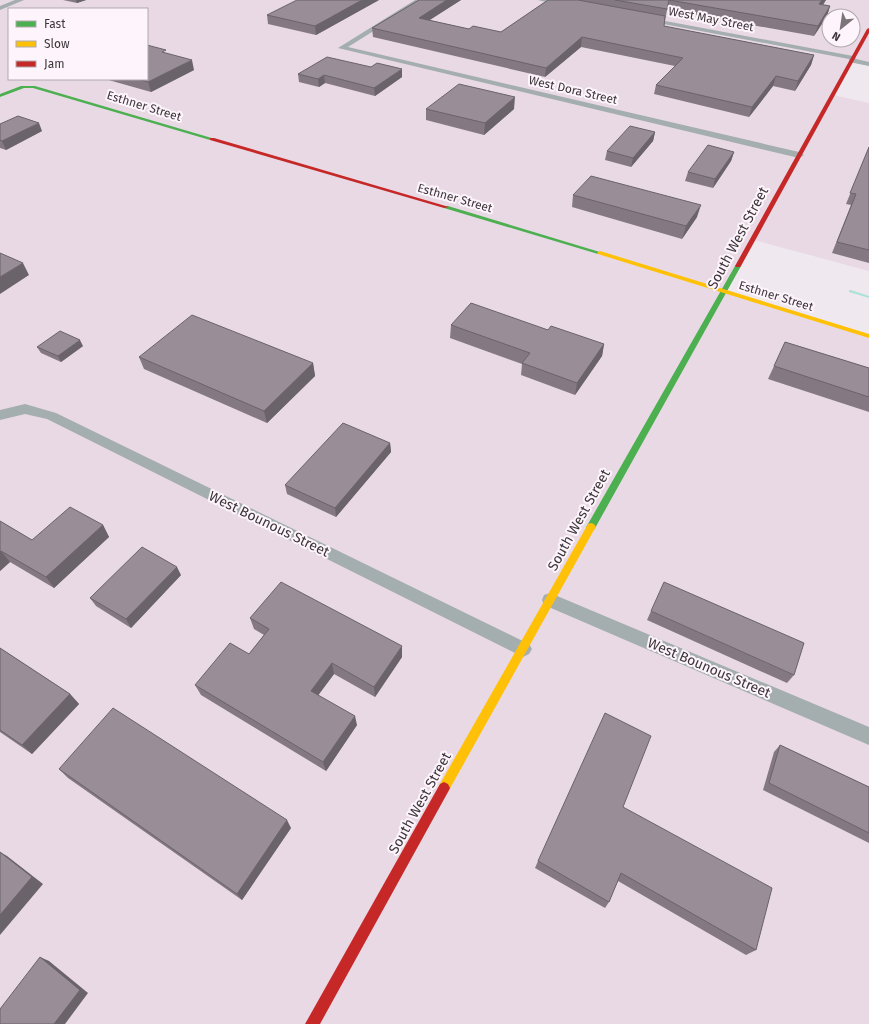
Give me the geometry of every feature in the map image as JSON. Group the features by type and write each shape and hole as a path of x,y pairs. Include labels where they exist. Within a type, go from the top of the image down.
{"main road":[{"name":"South West Street","path":"312,1024 724,292 869,29"},
{"name":"Esthner Street","path":"0,96 23,87 33,87 641,265 869,336"}],"street":[{"path":"0,8 21,0"},
{"name":"West Dora Street","path":"420,0 342,48 799,155"},
{"path":"541,0 571,6"},
{"name":"West May Street","path":"639,18 852,59 869,64"},
{"name":"West Bounous Street","path":"6,413 25,409 51,416 523,649"},
{"name":"West Bounous Street","path":"550,600 869,736"}],"shaded area":[{"path":"0,0 869,0 869,64 852,61 833,95 869,103 869,271 754,240 725,292 869,335 869,1024 0,1024"}],"building":[{"path":"297,0 362,0 315,26 267,15"},
{"path":"419,0 447,0 419,18 469,29 473,26 501,32 548,0 578,0 665,16 664,26 814,55 798,81 776,76 752,107 656,85 683,58 582,37 546,68 372,28"},
{"path":"615,0 669,0 667,9"},
{"path":"669,0 822,0 819,4 830,6 829,8 821,8 821,21 818,26"},
{"path":"148,45 166,50 162,52 192,60 148,82 141,80 148,80"},
{"path":"327,57 371,67 377,63 402,69 374,88 324,75 318,79 298,74"},
{"path":"459,84 515,97 485,123 426,109"},
{"path":"18,116 39,123 2,141 0,140 0,124"},
{"path":"630,126 655,132 633,158 607,151"},
{"path":"708,145 734,152 715,179 688,172"},
{"path":"869,147 869,250 837,242 856,194 850,193"},
{"path":"591,176 701,205 686,226 573,195"},
{"path":"0,253 23,263 0,277"},
{"path":"471,303 548,330 551,326 604,344 577,383 522,363 530,353 451,325"},
{"path":"192,315 313,363 264,411 139,357"},
{"path":"60,331 80,340 58,356 37,347"},
{"path":"785,342 869,368 869,397 774,366"},
{"path":"343,423 390,443 335,508 285,485"},
{"path":"70,507 103,525 46,577 1,551 0,552 0,521 32,540"},
{"path":"142,547 177,567 126,619 90,598"},
{"path":"281,582 402,646 374,687 332,663 311,691 355,716 323,762 195,685 230,643 249,654 269,629 250,618"},
{"path":"664,582 804,643 794,675 651,611"},
{"path":"0,648 70,694 22,745 0,730"},
{"path":"113,708 287,820 237,894 59,769"},
{"path":"605,713 651,736 623,807 772,888 756,950 621,873 609,902 538,861"},
{"path":"780,745 869,787 869,833 769,783"},
{"path":"0,852 32,877 0,915"},
{"path":"40,957 80,990 54,1024 0,1024 0,1009"}],"waterway":[{"path":"850,291 869,297"}],"traffic: fast":[{"path":"0,96 23,87 33,87 212,139"},
{"path":"446,207 600,253"},
{"path":"591,527 738,266"}],"traffic: slow":[{"path":"600,253 869,336"},
{"path":"444,788 591,527"}],"traffic: jam":[{"path":"738,266 869,29"},
{"path":"212,139 446,207"},
{"path":"312,1024 444,788"}]}
